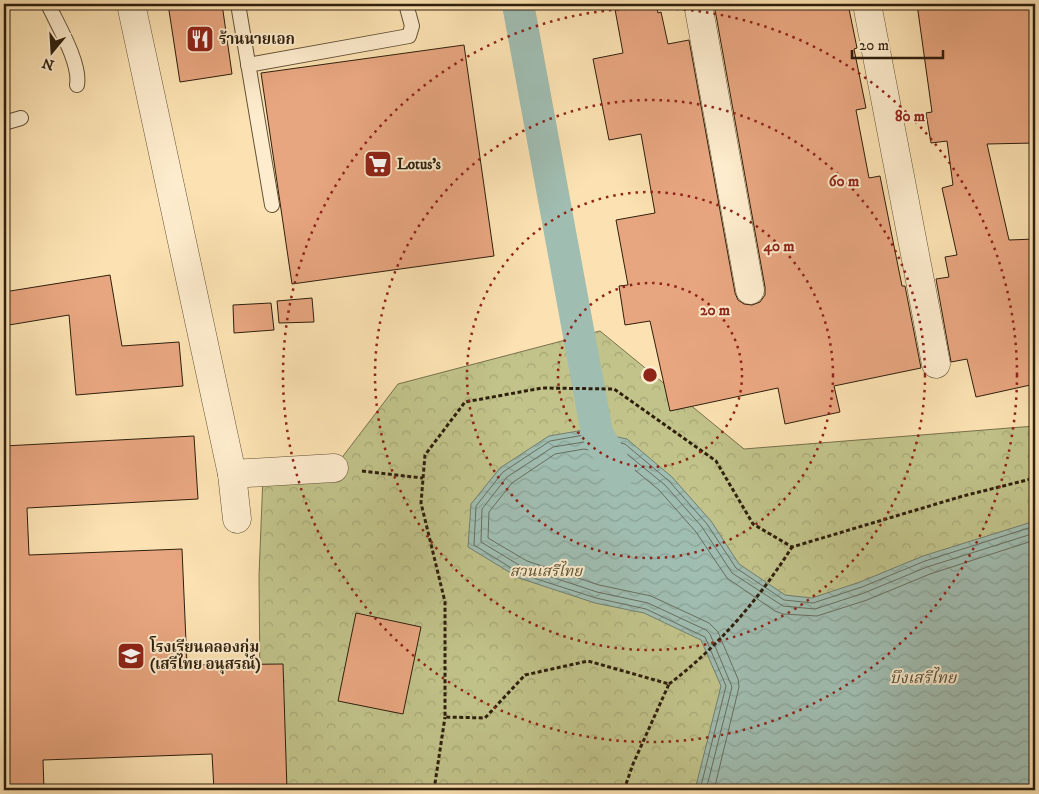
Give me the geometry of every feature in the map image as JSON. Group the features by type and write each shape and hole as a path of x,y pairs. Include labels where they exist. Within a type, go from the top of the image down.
{"street":[{"path":"131,4 232,474 237,519"},
{"path":"698,4 750,290"},
{"path":"867,4 936,364"},
{"path":"232,474 334,468"}],"lane":[{"path":"48,4 74,62 78,78 77,85"},
{"path":"238,4 272,205"},
{"path":"248,65 409,36 412,26 406,4"},
{"path":"4,123 20,118"}],"path":[{"path":"434,790 445,717 445,602 421,503 425,455 465,402 542,388 614,389 716,461 753,524 792,547"},
{"path":"334,468 424,478"},
{"path":"624,790 633,764 669,684 698,662 773,578 792,547 963,496 1035,478"},
{"path":"445,717 485,718 525,675 588,661 669,684"}],"green space":[{"name":"สวนเสรีไทย","path":"600,331 744,449 1035,426 1035,790 261,790 259,576 263,476 334,468 398,384"}],"water":[{"name":"บึงเสรีไทย","path":"584,430 627,439 672,477 711,521 739,564 785,595 812,598 860,582 923,556 1035,521 1035,790 695,790 721,686 701,640 644,613 595,603 519,578 468,547 471,504 500,468 549,436"}],"building":[{"name":"ร้านนายเอก","path":"168,4 222,4 232,74 180,82"},
{"path":"614,4 656,4 658,13 661,12 668,44 689,40 735,293 738,300 744,304 752,305 760,302 765,295 765,287 714,4 848,4 857,48 854,49 866,108 856,110 869,178 880,176 921,368 834,386 840,412 785,424 778,388 670,411 650,321 625,325 619,286 628,285 616,220 655,213 641,134 609,140 593,59 623,53"},
{"path":"917,4 1035,4 1035,143 987,144 1009,240 1035,239 1035,384 976,397 967,359 951,362 936,279 949,277 945,257 957,255 942,188 953,185 947,141 931,143 926,113 932,112"},
{"name":"Lotus's","path":"464,45 494,256 292,284 261,73"},
{"path":"110,275 122,346 179,342 183,386 76,395 69,315 9,325 4,292"},
{"path":"312,298 314,322 279,323 277,301"},
{"path":"271,303 274,330 234,333 233,305"},
{"name":"โรงเรียนคลองกุ่ม (เสรีไทย อนุสรณ์)","path":"194,436 198,499 27,508 29,555 182,549 187,665 283,664 287,790 214,790 212,754 43,760 44,790 4,790 4,446"},
{"path":"356,613 421,627 403,714 338,701"}],"waterway":[{"path":"518,4 597,433 619,472"}],"place":[{"name":"ร้านนายเอก","path":"200,39"},
{"name":"Lotus's","path":"378,164"},
{"name":"โรงเรียนคลองกุ่ม (เสรีไทย อนุสรณ์)","path":"131,656"}]}
